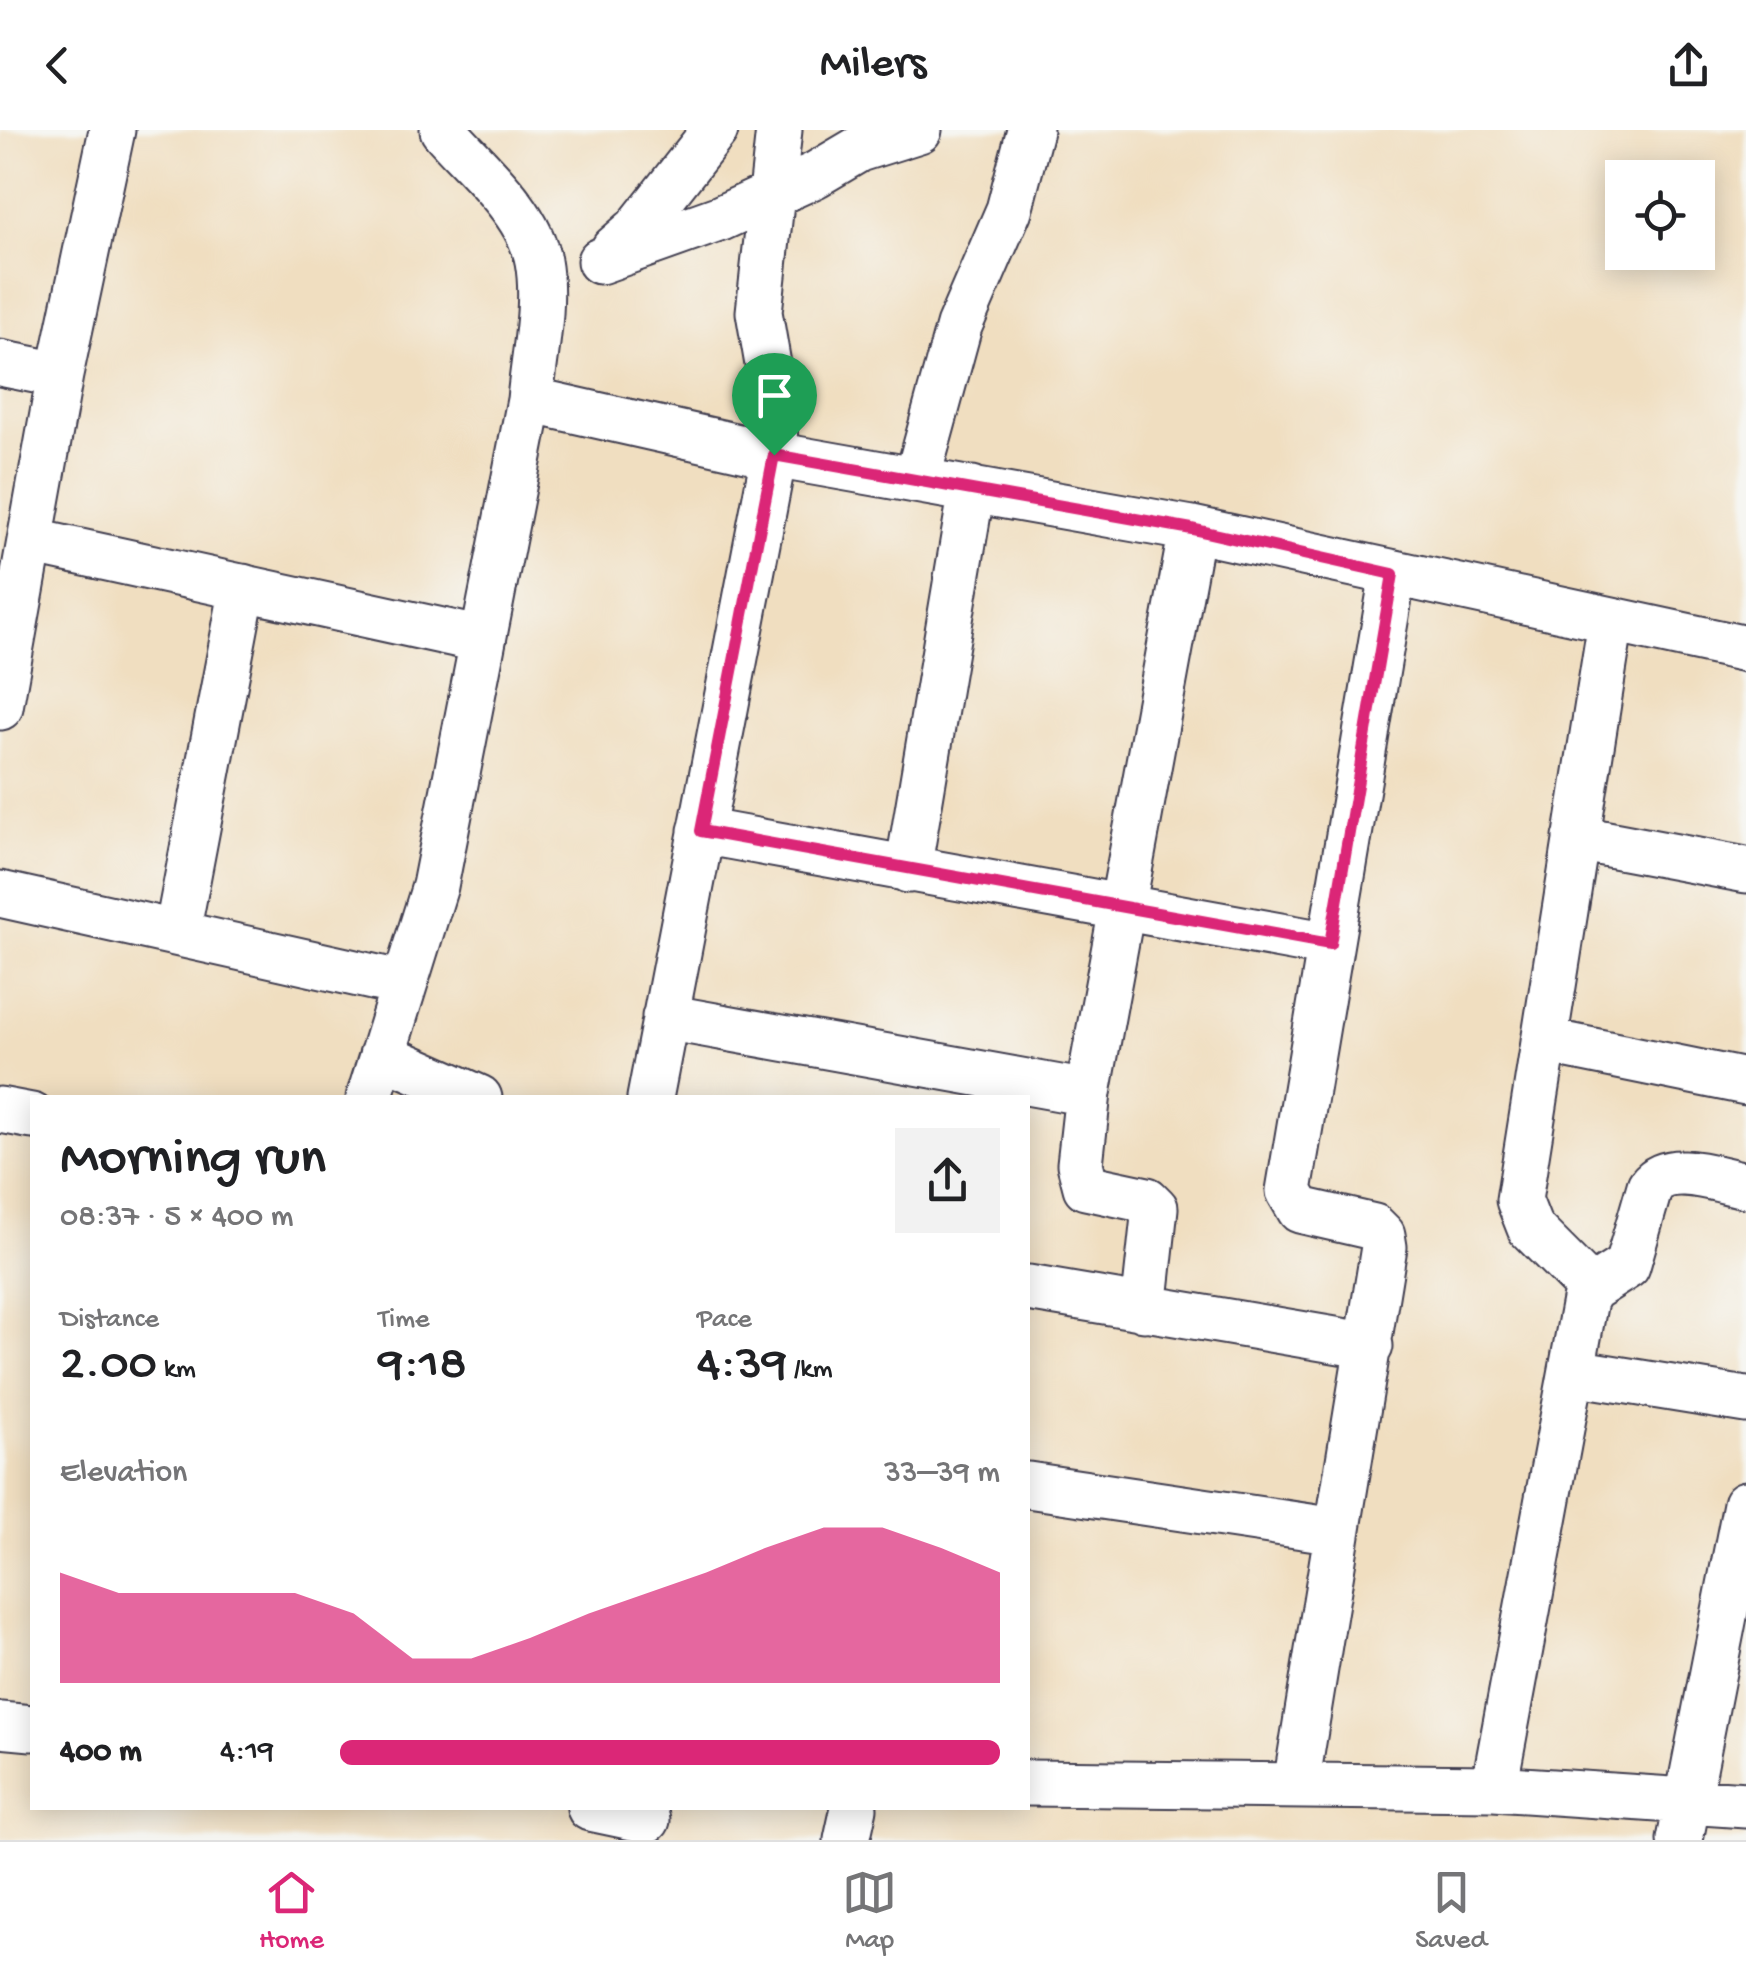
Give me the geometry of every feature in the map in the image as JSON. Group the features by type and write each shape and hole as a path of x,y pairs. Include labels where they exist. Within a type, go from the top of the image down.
{"street":[{"path":"0,707 60,375 112,130"},
{"path":"370,1095 435,886 530,400 540,294 538,260 525,226 443,130"},
{"path":"600,260 637,229 715,130"},
{"path":"651,1095 774,455 776,406 759,312 779,130"},
{"path":"540,294 600,260 721,218 859,149 919,130"},
{"path":"917,479 959,326 1009,210 1030,130"},
{"path":"0,363 60,375"},
{"path":"530,400 774,455 1192,529 1746,649"},
{"path":"908,870 972,489"},
{"path":"1144,1309 1155,1208 1147,1200 1086,1187 1081,1180 1088,1093 1192,529"},
{"path":"30,541 483,640"},
{"path":"1296,1786 1370,1346 1382,1235 1374,1227 1300,1210 1289,1191 1393,574"},
{"path":"176,933 243,587"},
{"path":"1591,1290 1521,1214 1519,1200 1611,621"},
{"path":"701,831 1123,910 1330,944"},
{"path":"1576,838 1746,870"},
{"path":"0,894 404,984"},
{"path":"664,1017 1088,1093"},
{"path":"1544,1040 1746,1082"},
{"path":"382,1055 472,1095"},
{"path":"0,1110 30,1116"},
{"path":"1494,1788 1585,1300 1591,1290 1627,1266 1650,1186 1657,1176 1673,1172 1746,1185"},
{"path":"1030,1288 1370,1346"},
{"path":"1572,1372 1746,1400"},
{"path":"1030,1485 1337,1531"},
{"path":"1684,1820 1746,1504"},
{"path":"0,1726 30,1728"},
{"path":"1030,1783 1494,1788 1684,1820 1746,1805"},
{"path":"599,1810 651,1822"},
{"path":"847,1840 854,1810"}],"route":[{"path":"774,455 1192,529 1393,574 1330,944 1123,910 701,831 774,455"}]}
